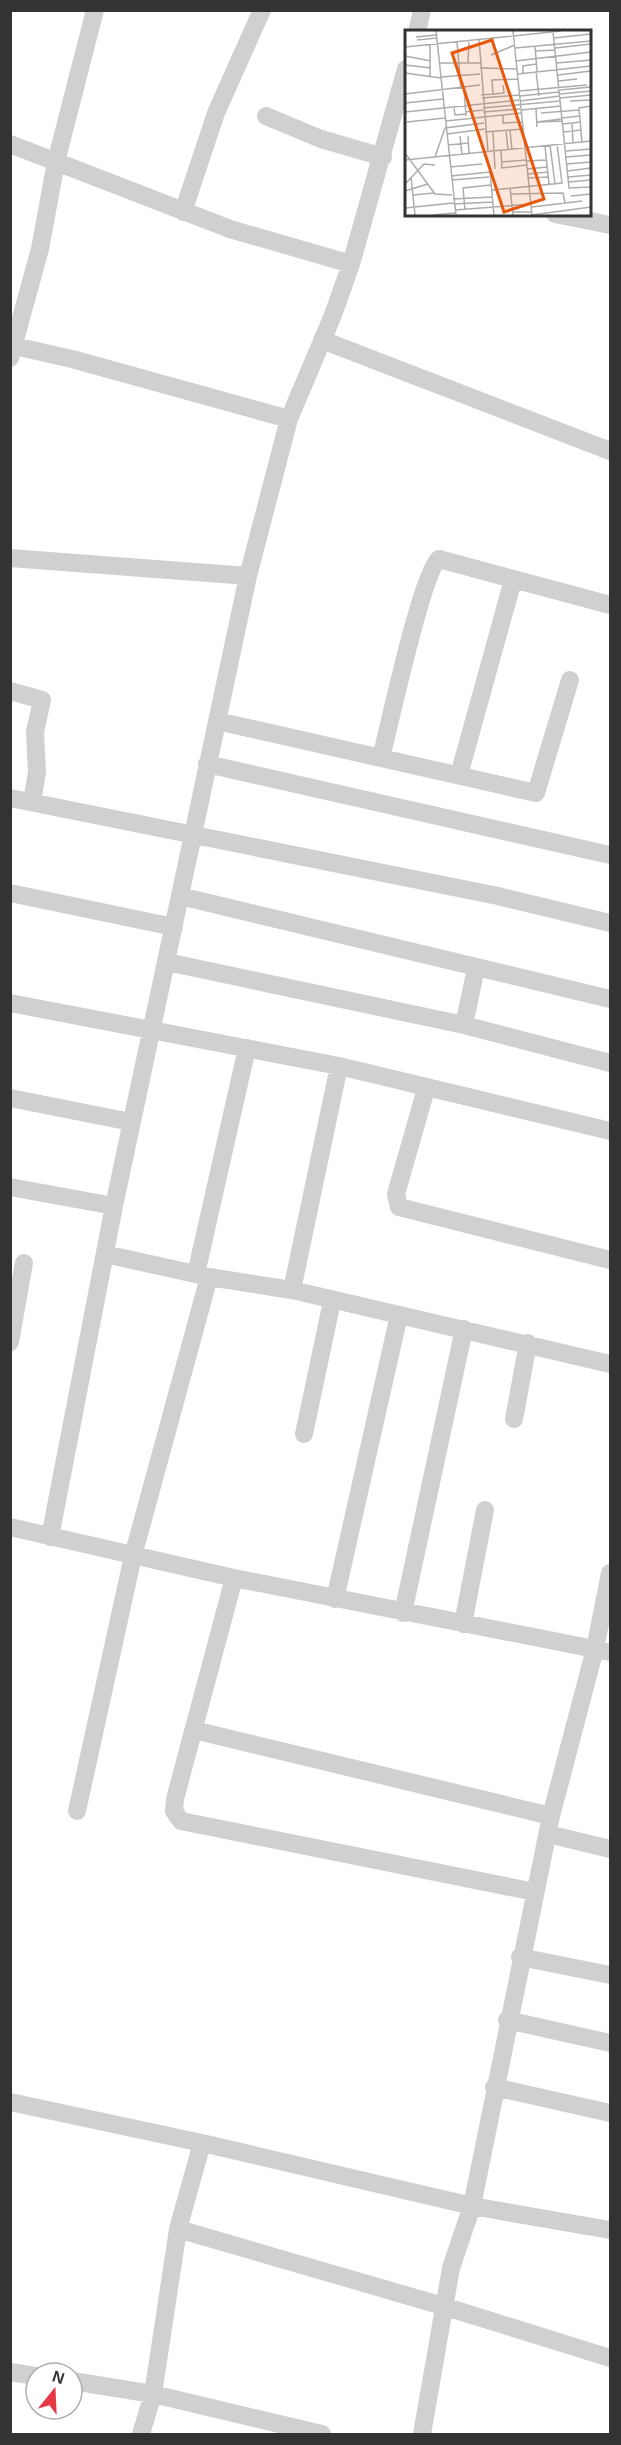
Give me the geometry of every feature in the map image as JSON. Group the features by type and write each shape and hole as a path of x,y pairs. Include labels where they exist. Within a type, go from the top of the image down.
{"street":[{"path":"95,10 56,162 40,249 11,350 72,359 289,419"},
{"path":"183,212 216,113 262,10"},
{"path":"417,30 422,10"},
{"path":"50,1537 131,1122 248,576 289,419 351,264 405,73"},
{"path":"266,116 321,139 383,157"},
{"path":"10,144 230,229 351,264"},
{"path":"565,216 610,225"},
{"path":"322,340 610,451"},
{"path":"10,558 248,576"},
{"path":"381,758 422,595 434,563 445,559 513,580 610,605"},
{"path":"459,775 513,580"},
{"path":"217,721 536,793 570,680"},
{"path":"10,691 42,700 35,732 37,772 32,802"},
{"path":"207,764 610,855"},
{"path":"10,798 487,894 610,923"},
{"path":"10,893 174,927"},
{"path":"180,896 610,999"},
{"path":"167,962 464,1025 610,1063"},
{"path":"464,1025 476,968"},
{"path":"10,1003 151,1028 339,1066 426,1089 610,1131"},
{"path":"77,1811 133,1557 202,1276 247,1048"},
{"path":"292,1290 339,1066"},
{"path":"426,1089 396,1194 399,1207 610,1260"},
{"path":"10,1098 131,1122"},
{"path":"10,1187 114,1206"},
{"path":"105,1254 202,1276 292,1290 332,1301 528,1343 610,1364"},
{"path":"10,1342 24,1263"},
{"path":"304,1434 332,1301"},
{"path":"335,1599 399,1315"},
{"path":"403,1613 464,1329"},
{"path":"514,1419 528,1343"},
{"path":"463,1624 485,1510"},
{"path":"10,1527 133,1557 335,1599 603,1650"},
{"path":"422,2434 443,2306 451,2268 472,2206 507,2020 549,1825 603,1650 610,1573"},
{"path":"234,1578 175,1799 174,1811 181,1821 535,1892"},
{"path":"194,1730 549,1825 610,1849"},
{"path":"520,1958 610,1975"},
{"path":"507,2020 610,2043"},
{"path":"494,2087 610,2113"},
{"path":"10,2102 202,2143 472,2206 610,2230"},
{"path":"141,2434 153,2394 178,2229 202,2143"},
{"path":"178,2229 443,2306 610,2358"},
{"path":"84,2383 153,2394 322,2434"}]}
